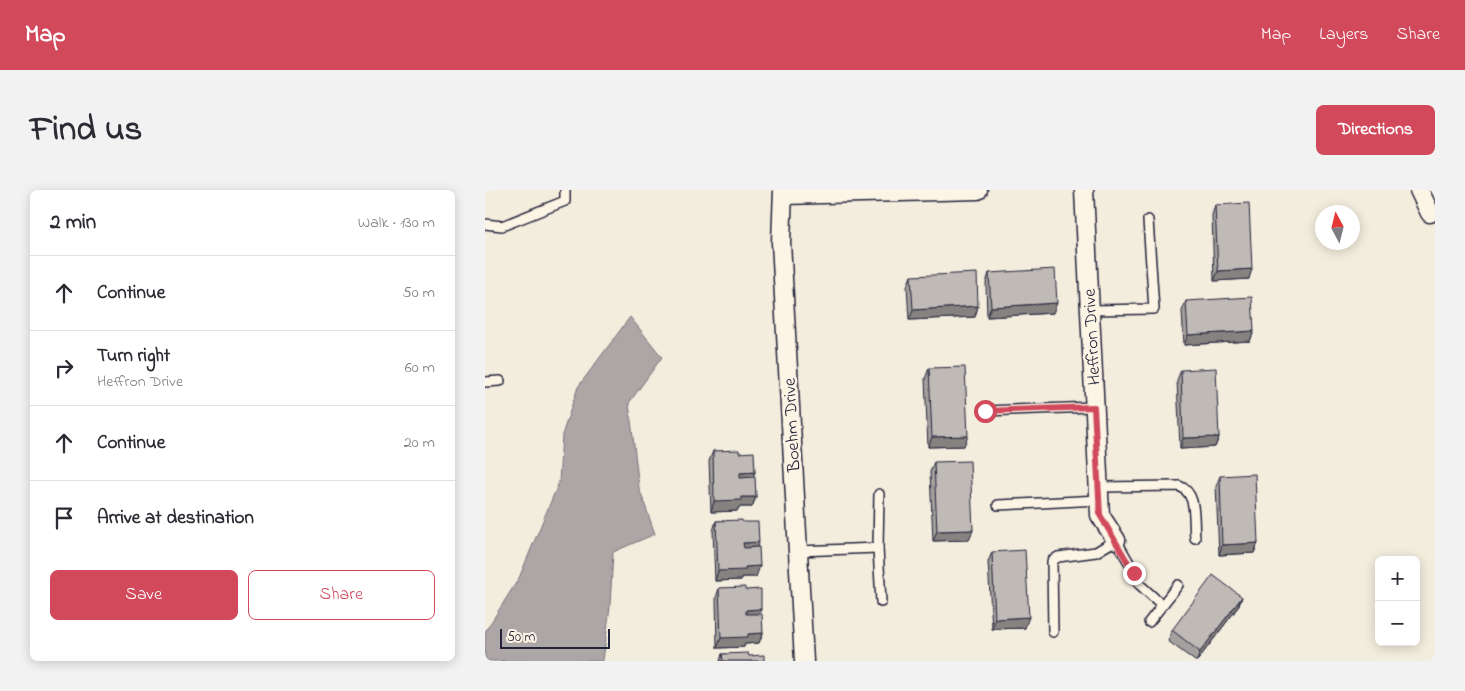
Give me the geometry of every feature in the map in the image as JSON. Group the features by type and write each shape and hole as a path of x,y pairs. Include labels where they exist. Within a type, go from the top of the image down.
{"street":[{"path":"784,193 978,190"},
{"name":"Heffron Drive","path":"1084,190 1098,494 1100,515 1116,540"},
{"path":"1419,190 1430,213"},
{"name":"Boehm Drive","path":"784,193 781,242 804,661"}],"lane":[{"path":"485,224 502,226 565,201 565,190"},
{"path":"1089,310 1154,309 1148,220"},
{"path":"485,382 500,381"},
{"path":"985,411 1094,407"},
{"path":"998,505 1179,486 1185,488 1190,493 1195,538"},
{"path":"879,494 878,548 881,602"},
{"path":"1053,632 1052,561 1058,556 1096,552 1116,540 1139,584 1162,605"},
{"path":"798,551 878,548"},
{"path":"1149,622 1179,585"}],"shaded area":[{"path":"630,317 662,357 629,403 639,488 655,534 613,552 610,606 603,661 485,661 485,632 519,578 559,482 562,435 578,387"}],"building":[{"path":"1249,203 1252,269 1218,271 1215,205"},
{"path":"1055,269 1057,303 991,307 989,273"},
{"path":"977,273 978,306 913,310 911,276"},
{"path":"1252,297 1254,331 1188,335 1186,301"},
{"path":"965,367 968,436 932,437 929,368"},
{"path":"1216,368 1219,437 1183,438 1181,370"},
{"path":"739,450 739,453 754,452 755,472 740,473 740,478 755,477 756,497 741,497 741,500 714,501 713,451"},
{"path":"970,461 973,530 937,531 934,462"},
{"path":"1255,474 1258,543 1222,545 1220,476"},
{"path":"742,520 743,522 758,522 759,542 743,543 744,548 759,547 760,566 745,567 745,570 718,571 716,521"},
{"path":"1025,550 1029,617 995,619 992,552"},
{"path":"1213,575 1242,597 1200,652 1172,630"},
{"path":"745,587 745,590 761,589 761,609 746,610 746,614 762,614 763,633 748,634 748,637 721,638 719,588"},
{"path":"748,653 749,656 764,655 764,661 723,661 722,654"}],"route":[{"path":"985,411 1094,407 1100,515 1134,573"}]}
